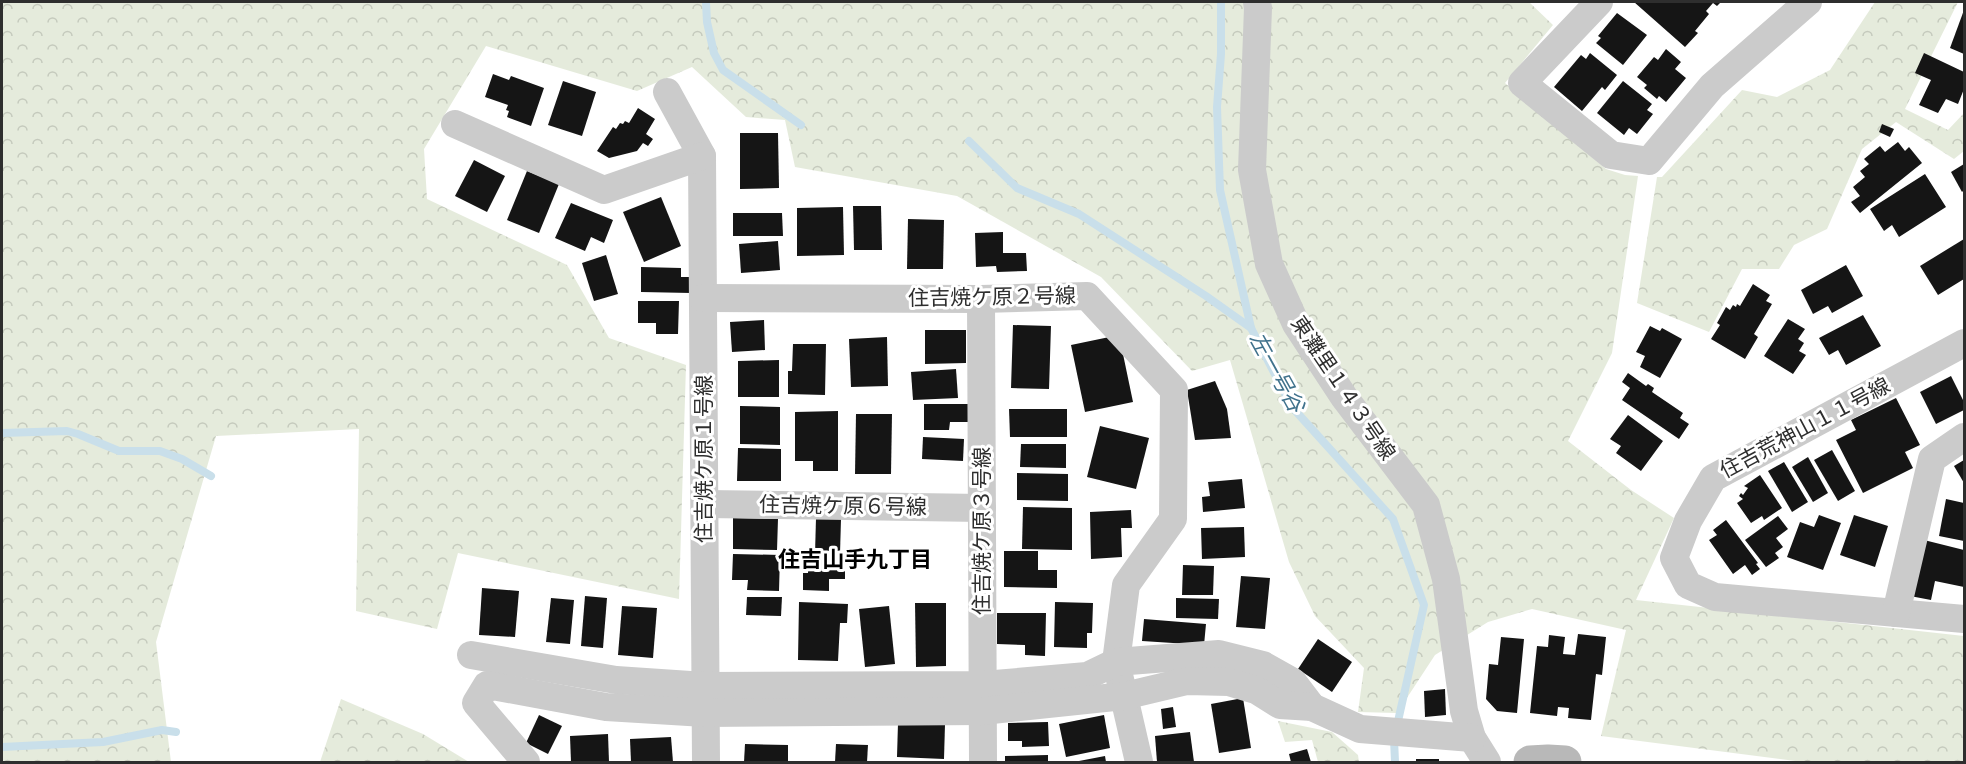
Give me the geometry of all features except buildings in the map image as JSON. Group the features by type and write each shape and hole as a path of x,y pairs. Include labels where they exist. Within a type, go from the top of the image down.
{"street":[{"name":"東灘里１４３号線","path":"1257,2 1252,170 1269,264 1296,324 1344,397 1426,505 1446,579 1464,711 1472,738 1486,762"},
{"path":"1599,2 1522,83 1611,155 1649,161 1712,86 1808,2"},
{"name":"住吉焼ケ原１号線","path":"667,92 702,156 706,762"},
{"path":"455,124 604,190 702,156"},
{"name":"住吉焼ケ原２号線","path":"703,298 981,299 1087,296 1174,390 1173,519 1126,585 1116,662 1139,762"},
{"name":"住吉焼ケ原３号線","path":"981,299 983,762"},
{"name":"住吉荒神山１１号線","path":"1965,343 1713,478 1688,521 1674,558 1688,585 1715,597 1965,619"},
{"path":"1896,613 1932,459 1965,437"},
{"name":"住吉焼ケ原６号線","path":"705,504 982,508"},
{"path":"983,698 1087,676 1116,662 1219,654 1263,665 1293,682 1312,707"},
{"path":"471,655 616,680 705,700"},
{"path":"526,762 476,703 487,686 606,707 705,700 1124,696 1187,681 1229,682 1256,690 1280,705 1312,707 1360,729 1472,738"},
{"path":"1530,762 1565,762"}],"green space":[{"path":"2,2 1529,2 1553,25 1505,83 1606,169 1625,175 1638,176 1612,353 1568,441 1631,490 1674,518 1636,600 1964,636 1964,762 1803,762 1601,736 1626,630 1532,609 1488,622 1435,655 1397,713 1358,712 1364,668 1315,616 1289,562 1230,360 1192,371 1101,277 957,196 795,167 785,120 746,117 692,67 637,91 486,46 424,149 427,199 567,265 609,338 686,365 679,599 458,553 437,629 356,611 359,429 216,436 156,642 171,762 2,762"},
{"path":"1875,2 1958,2 1905,109 1948,130 1964,113 1964,151 1954,159 1896,122 1862,149 1827,229 1794,245 1779,269 1742,269 1709,332 1637,303 1657,177 1662,177 1742,90 1777,97 1830,70"},
{"path":"341,699 423,734 469,762 320,762"},
{"path":"1278,721 1332,732 1358,755 1359,762 1318,762 1312,740 1285,742"}],"waterway":[{"path":"706,2 707,22 714,53 723,70 801,125"},
{"name":"左一号谷","path":"1221,2 1221,54 1217,107 1220,190 1251,328 1292,407 1393,519 1424,605 1394,739 1395,762"},
{"path":"969,141 1017,188 1079,214 1206,296 1251,328"},
{"path":"2,433 67,431 119,451 160,451 182,459 211,476"},
{"path":"2,747 103,742 162,730 176,732"}],"district":[{"name":"住吉山手九丁目","path":"855,559"}]}
